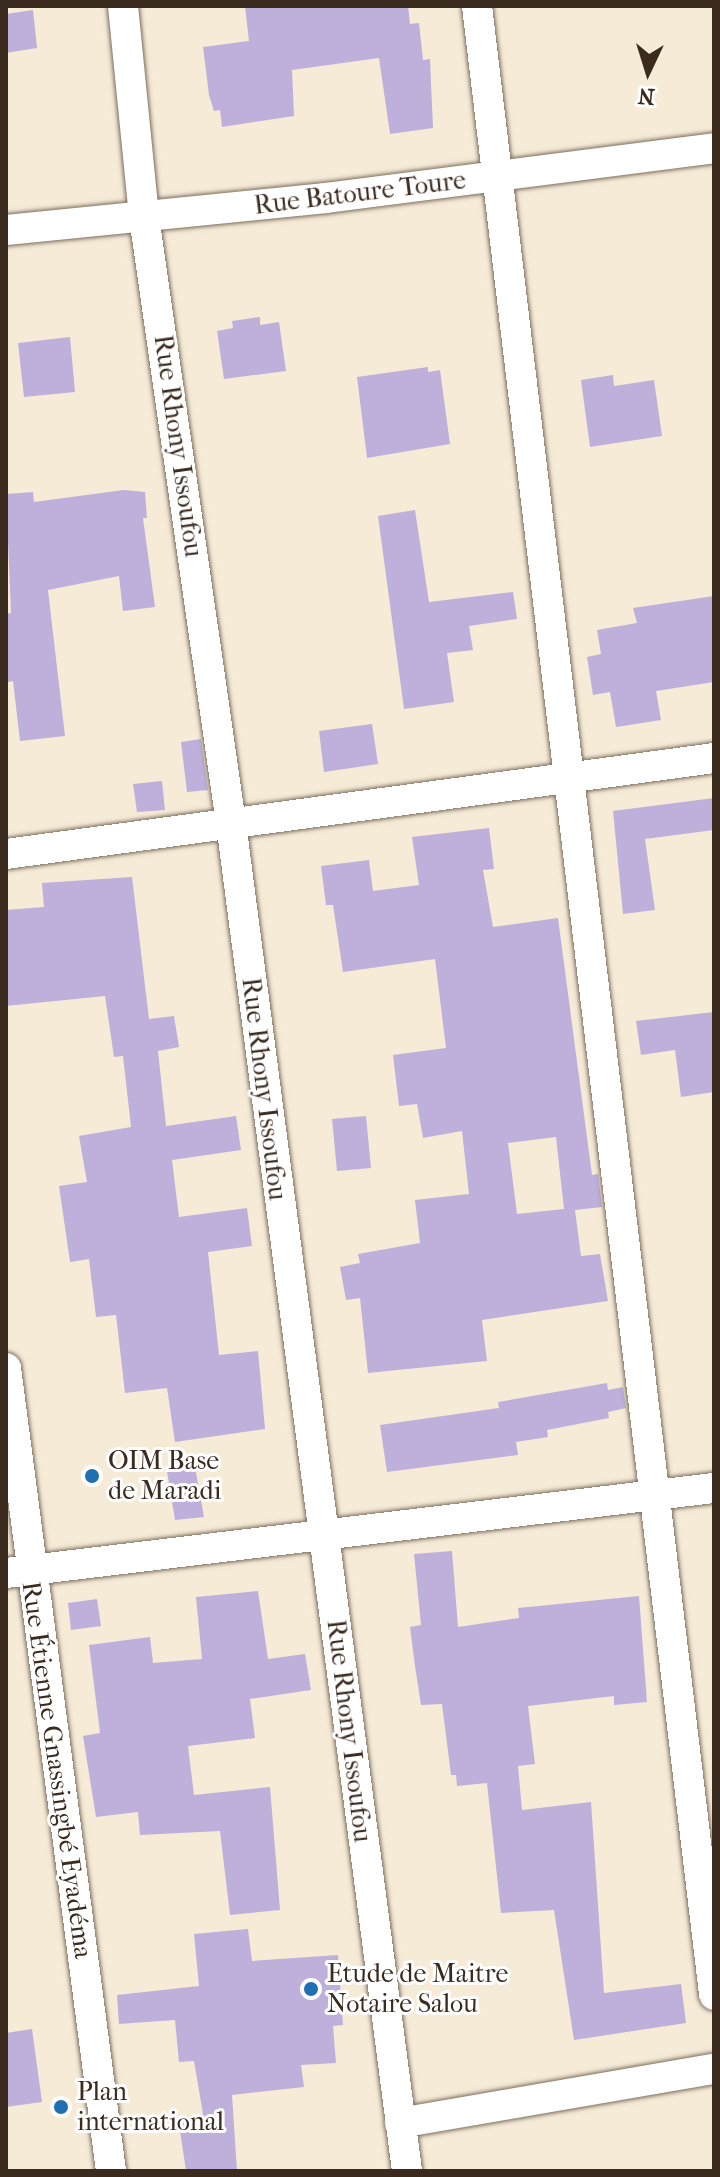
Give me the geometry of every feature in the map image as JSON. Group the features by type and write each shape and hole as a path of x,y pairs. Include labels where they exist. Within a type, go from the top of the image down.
{"street":[{"name":"Rue Rhony Issoufou","path":"123,6 144,217 231,823 407,2171"},
{"path":"477,6 500,176 714,1995"},
{"name":"Rue Batoure Toure","path":"6,230 500,176 714,148"},
{"path":"6,854 714,758"},
{"name":"Rue Étienne Gnassingbé Eyadéma","path":"6,1368 18,1572 111,2171"},
{"path":"18,1572 714,1488"},
{"path":"400,2123 714,2069"}],"building":[{"path":"245,6 408,6 410,24 419,23 423,60 430,59 433,128 390,134 379,58 292,70 294,116 222,127 220,110 214,111 209,95 203,47 249,41"},
{"path":"33,10 37,48 6,53 6,14"},
{"path":"260,317 260,325 279,322 286,371 224,379 217,331 233,328 232,321"},
{"path":"70,337 75,392 24,397 18,343"},
{"path":"428,367 428,372 440,370 450,444 367,458 357,377"},
{"path":"613,375 614,386 654,380 662,436 590,447 581,380"},
{"path":"124,490 145,492 147,518 143,518 155,607 123,611 119,576 48,590 65,736 20,741 13,681 8,682 6,668 6,614 11,613 6,494 33,492 34,502"},
{"path":"415,510 429,602 513,592 517,619 469,626 473,650 447,653 454,702 404,709 378,516"},
{"path":"714,596 714,682 656,691 661,720 616,727 610,692 593,695 587,657 601,654 597,630 637,623 633,608"},
{"path":"372,724 378,764 324,772 319,731"},
{"path":"201,739 208,790 187,792 181,742"},
{"path":"162,781 165,810 137,812 133,784"},
{"path":"714,798 714,830 645,839 655,910 623,914 613,811"},
{"path":"489,828 494,869 483,870 493,927 558,918 592,1175 598,1174 602,1207 575,1210 581,1256 600,1254 608,1301 482,1320 487,1361 368,1373 360,1298 346,1300 340,1267 360,1263 358,1254 420,1243 415,1200 469,1194 462,1131 423,1138 417,1104 399,1106 393,1055 446,1048 435,959 343,972 333,905 326,905 321,866 369,860 373,891 419,885 412,837","holes":["556,1137 564,1209 517,1214 508,1143"]},
{"path":"132,877 149,1019 174,1016 179,1047 158,1051 166,1126 236,1116 241,1150 172,1160 179,1217 247,1208 252,1246 208,1252 219,1355 258,1351 265,1429 175,1442 167,1388 125,1393 116,1315 96,1317 89,1259 70,1262 59,1186 87,1182 79,1136 131,1127 123,1056 114,1057 105,996 6,1006 6,910 44,907 42,883"},
{"path":"714,1012 714,1092 681,1097 675,1050 641,1055 636,1021"},
{"path":"366,1116 371,1168 337,1171 332,1119"},
{"path":"607,1383 608,1390 623,1387 626,1408 608,1412 609,1418 547,1430 548,1437 516,1442 518,1455 387,1472 380,1425 499,1408 498,1402"},
{"path":"195,1467 204,1517 175,1520 167,1471"},
{"path":"452,1551 458,1627 519,1618 518,1608 639,1596 647,1702 614,1705 614,1696 528,1706 535,1764 518,1766 522,1810 591,1802 604,1993 681,1984 686,2023 574,2040 554,1910 501,1913 487,1783 457,1786 456,1775 451,1775 442,1704 421,1705 415,1666 410,1627 421,1625 414,1554"},
{"path":"258,1591 268,1659 305,1654 311,1690 250,1699 255,1738 188,1746 194,1795 270,1787 280,1910 230,1915 220,1831 140,1835 138,1812 96,1817 83,1736 100,1733 89,1645 150,1637 153,1663 202,1659 196,1597"},
{"path":"97,1599 101,1626 71,1630 68,1603"},
{"path":"248,1929 252,1961 338,1955 343,2025 333,2026 336,2063 301,2065 304,2087 232,2095 237,2171 186,2171 178,2117 203,2114 194,2061 179,2062 175,2020 119,2024 117,1995 199,1986 194,1934"},
{"path":"32,2029 42,2102 6,2107 6,2033"}],"place":[{"name":"OIM Base de Maradi","path":"92,1476"},
{"name":"Etude de Maitre Notaire Salou","path":"311,1989"},
{"name":"Plan international","path":"61,2107"}]}
